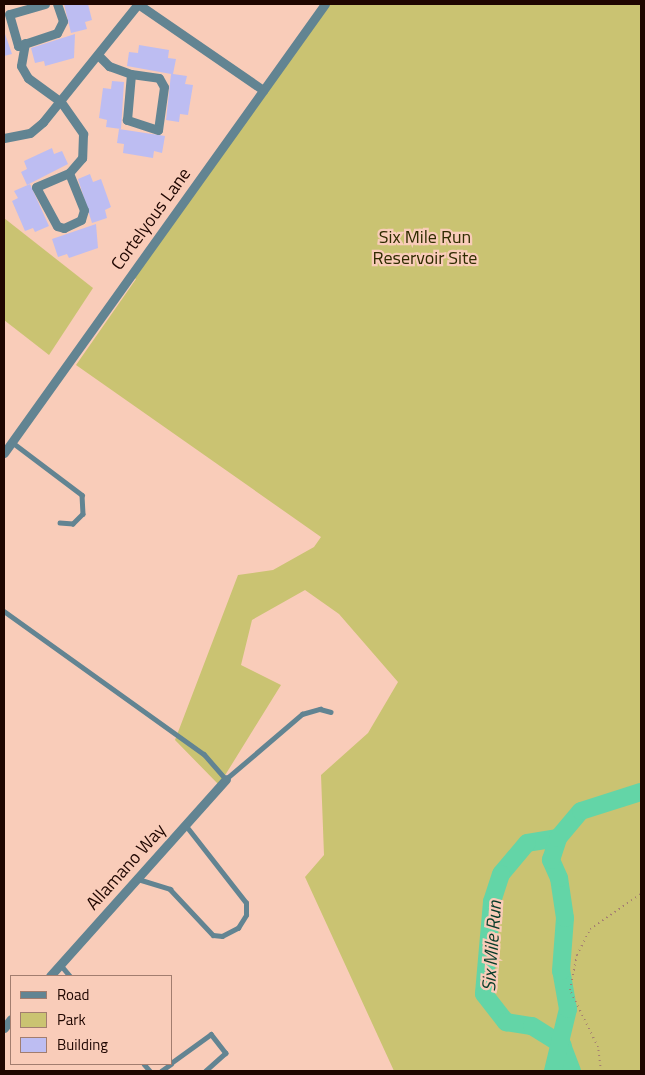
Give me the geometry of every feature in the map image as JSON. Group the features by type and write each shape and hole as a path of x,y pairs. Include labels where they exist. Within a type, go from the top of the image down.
{"street":[{"path":"45,4 9,14 18,46 57,33 63,21 57,4"},
{"path":"4,138 30,134 61,102 138,4 263,90"},
{"name":"Cortelyous Lane","path":"4,452 325,4"},
{"path":"25,43 21,66 28,78 61,102 83,134 82,158 69,173 36,187 57,226 64,228 81,220 84,210 69,173"},
{"path":"98,55 121,72 159,78 164,87 158,130 127,120 131,74"},
{"name":"Allamano Way","path":"51,975 226,779"}],"lane":[{"path":"12,442 82,494 83,514 73,524 60,523"},
{"path":"4,611 204,754 226,779 302,714 320,709 331,712"},
{"path":"137,879 170,889 212,935 222,936 238,928 246,915 246,904 185,825"},
{"path":"60,964 69,975"},
{"path":"172,1063 211,1034 226,1053 206,1071"}],"path":[{"path":"601,1071 598,1047 570,990 577,956 590,929 641,894"}],"green space":[{"name":"Six Mile Run Reservoir Site","path":"327,4 641,4 641,1071 394,1071 305,877 324,855 321,775 368,733 398,682 339,614 305,590 252,620 241,665 281,685 219,785 175,740 238,575 273,570 314,547 321,537 76,365 136,279 132,276"},
{"path":"4,218 93,288 49,355 4,320"}],"building":[{"path":"64,4 88,4 92,20 85,22 87,29 71,33"},
{"path":"4,31 12,54 4,56"},
{"path":"75,34 74,58 45,66 44,61 35,63 31,48"},
{"path":"139,45 169,50 168,58 176,59 173,74 187,76 185,84 193,85 188,115 180,114 179,122 166,120 171,74 127,66 129,52 138,53"},
{"path":"112,81 124,82 121,129 106,127 107,120 99,118 103,88 111,89"},
{"path":"119,129 165,136 162,153 154,151 153,158 123,153 124,144 117,143"},
{"path":"52,148 54,154 62,151 68,164 27,185 21,172 27,169 24,161"},
{"path":"90,174 93,182 101,179 111,207 105,210 107,218 92,223 78,179"},
{"path":"30,184 49,226 35,232 33,228 25,231 12,201 18,198 14,191"},
{"path":"96,224 98,248 69,258 67,254 58,257 52,239"}],"waterway":[{"name":"Six Mile Run","path":"553,1071 568,1009 561,971 565,918 559,878 551,860 558,838 581,811 641,792"},
{"name":"Six Mile Run","path":"558,838 527,843 501,874 492,902 484,994 506,1022 532,1026 562,1045 572,1071"}]}
